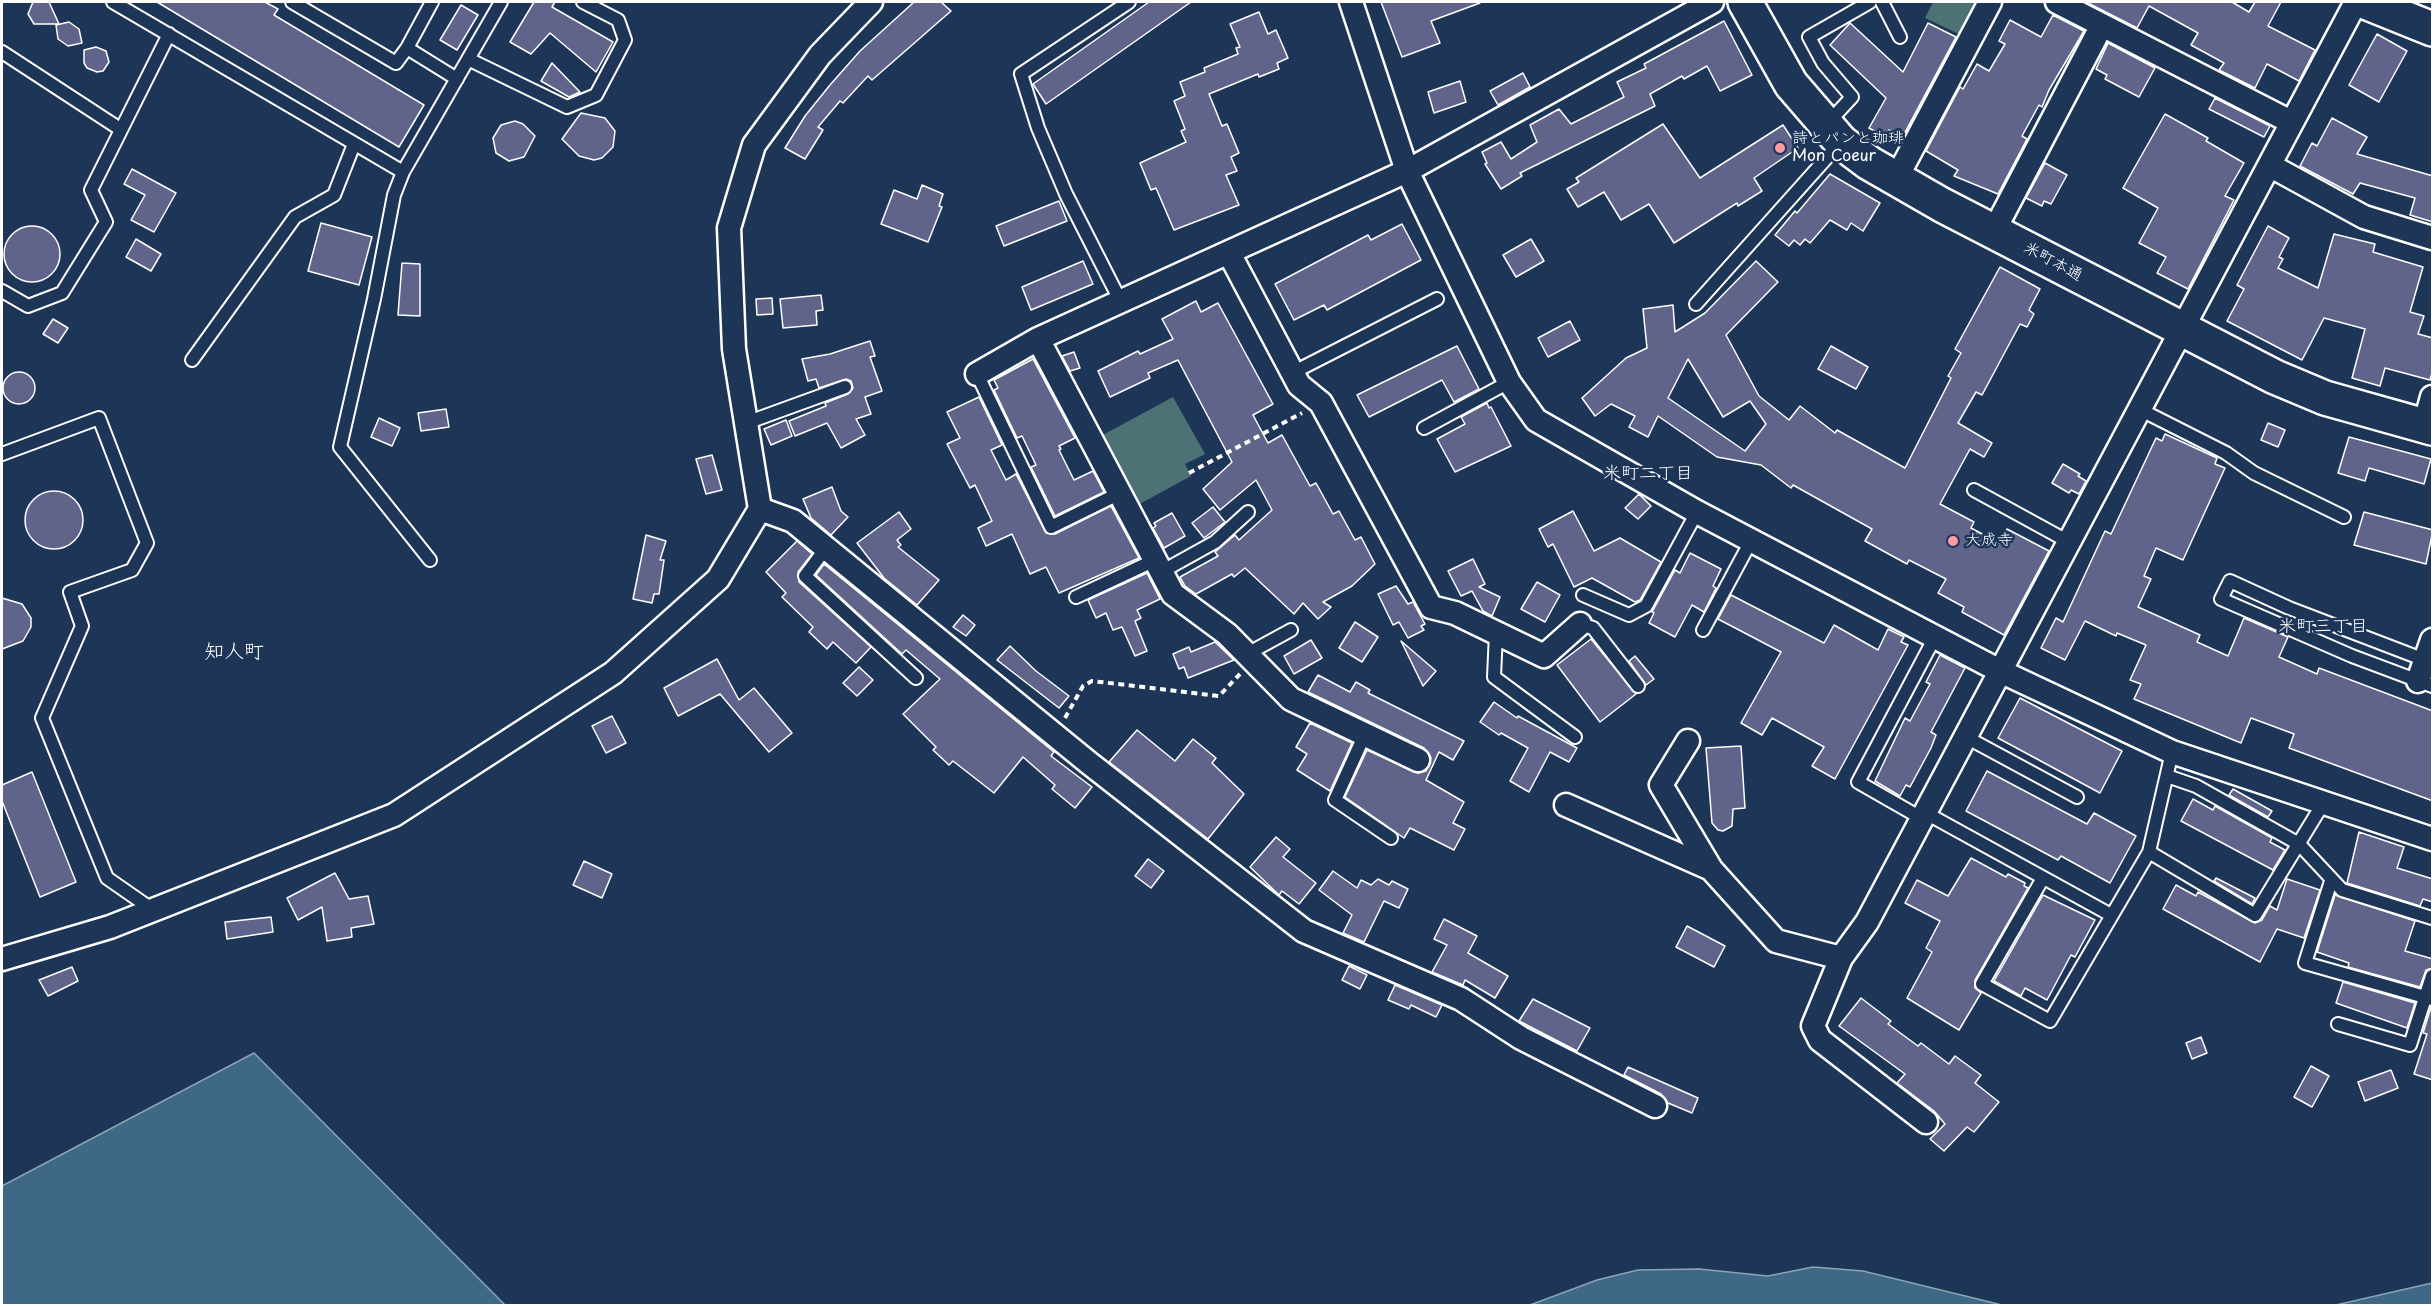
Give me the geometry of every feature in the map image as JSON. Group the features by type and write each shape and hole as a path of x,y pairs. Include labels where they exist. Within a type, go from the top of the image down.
{"street":[{"path":"2,959 110,927 394,815 613,673 718,579 760,509 734,348 729,228 754,145 820,56 871,2"},
{"path":"1351,2 1407,171 1509,382 1536,420 1697,512 2000,671 2172,752 2433,839"},
{"path":"977,374 1038,339 1407,171 1712,2"},
{"name":"米町本通","path":"1746,2 1791,84 1833,134 1896,179 2275,377 2325,398 2430,417"},
{"path":"1896,179 1990,2"},
{"path":"2056,2 2290,122"},
{"path":"1926,1122 1820,1040 1813,1026 1841,958 1867,922 1964,736 2271,166 2290,122 2356,2"},
{"path":"2366,2 2433,28"},
{"path":"1994,231 2102,25"},
{"path":"2271,166 2364,217 2433,238"},
{"path":"1229,253 1299,385 1321,403 1431,607 1455,613 1544,656 1580,624"},
{"path":"1038,339 1173,594 1227,634 1291,699 1418,760"},
{"path":"760,509 793,521 1055,736 1304,931 1461,999 1521,1038 1654,1106"},
{"path":"1688,741 1661,785 1711,869 1776,941 1841,958"},
{"path":"1566,805 1711,869"}],"lane":[{"path":"113,2 403,172"},
{"path":"292,2 396,63 407,48 432,2"},
{"path":"429,560 340,447 374,299 394,195 403,172 501,2"},
{"path":"468,59 567,107 596,95 625,40 618,20 583,2"},
{"path":"1121,302 1066,194 1038,128 1022,74 1130,2"},
{"path":"1696,304 1833,134 1852,97 1823,63 1809,37 1870,2"},
{"path":"1882,2 1900,37"},
{"path":"2,291 28,306 62,293 106,222 91,190 169,34"},
{"path":"407,48 457,79"},
{"path":"2,68 5,54 120,129"},
{"path":"192,360 295,217 334,195 354,144"},
{"path":"1292,373 1437,299"},
{"path":"977,374 1052,527 1120,494"},
{"path":"1424,428 1509,382"},
{"path":"746,423 845,387"},
{"path":"2139,410 2226,453 2254,473 2344,517"},
{"path":"2,454 99,418 147,543 132,570 70,592 82,626 42,717 108,878 153,910"},
{"path":"1974,490 2068,542"},
{"path":"1076,597 1215,542 1248,512"},
{"path":"1583,595 1629,615 1646,606 1697,512"},
{"path":"1703,630 1751,540"},
{"path":"826,548 805,576 916,678"},
{"path":"2230,581 2427,667 2352,656 2221,599 2230,581"},
{"path":"1580,624 1593,628 1638,686"},
{"path":"1250,657 1291,630"},
{"path":"1496,633 1494,677 1575,737"},
{"path":"1935,637 1858,782 2111,915"},
{"path":"1365,734 1335,800 1391,838"},
{"path":"1964,736 2077,797"},
{"path":"2043,878 1982,984 2050,1021 2149,852 2172,752"},
{"path":"2166,776 2196,786 2299,844 2331,882 2342,890 2433,918"},
{"path":"2149,852 2255,915 2325,802"},
{"path":"2331,882 2305,963 2429,998"},
{"path":"2338,1024 2410,1045 2429,998 2433,976"}],"path":[{"path":"1189,473 1321,403"},
{"path":"1055,736 1083,686 1092,681 1219,696 1250,657"}],"green space":[{"path":"1933,2 1979,2 1959,34 1925,18"},
{"path":"1173,397 1205,454 1185,464 1191,476 1136,506 1099,437"}],"water":[{"path":"254,1053 505,1305 2,1305 2,1186"},
{"path":"1813,1267 1863,1271 2002,1305 1530,1305 1597,1280 1638,1270 1699,1269 1768,1276"},
{"path":"2432,1283 2432,1305 2336,1305"}],"building":[{"path":"33,2 49,2 59,24 34,24 28,14"},
{"path":"157,2 265,2 278,9 274,15 424,105 399,147"},
{"path":"534,2 555,2 552,7 613,42 596,72 550,33 531,54 510,42"},
{"path":"914,2 941,2 951,11 872,80 868,76 843,103 840,101 818,127 823,130 805,159 785,148 805,116 860,51"},
{"path":"1149,2 1191,2 1046,104 1033,84"},
{"path":"1381,2 1480,3 1431,21 1440,43 1402,57"},
{"path":"2086,2 2232,2 2249,12 2255,2 2281,2 2268,26 2315,50 2299,81 2267,64 2255,88 2219,70 2224,63 2191,45 2198,33 2149,6 2137,28"},
{"path":"461,5 478,15 457,50 440,40"},
{"path":"1259,12 1268,34 1276,30 1288,58 1277,63 1279,69 1259,77 1258,74 1209,94 1222,126 1227,124 1239,153 1231,157 1237,171 1226,175 1239,205 1174,230 1156,188 1151,190 1140,163 1186,142 1181,131 1185,129 1174,101 1185,96 1180,82 1205,72 1204,68 1238,54 1236,48 1240,47 1230,24"},
{"path":"2053,15 2084,31 2049,90 2042,107 2039,105 2022,136 2027,139 1998,194 1954,176 1958,170 1926,151 1960,87 1963,89 1977,64 1989,71 2005,44 1999,41 2010,20 2041,37"},
{"path":"1724,21 1752,75 1720,91 1707,66 1684,79 1682,76 1650,94 1655,106 1520,173 1522,176 1501,189 1485,164 1487,163 1482,152 1501,142 1511,159 1537,142 1530,125 1559,109 1571,124 1624,97 1617,82 1646,68 1644,64"},
{"path":"69,22 79,29 82,43 68,46 58,39 56,25"},
{"path":"1850,23 1903,72 1928,23 1956,37 1902,138 1889,130 1885,137 1869,128 1886,98 1830,45"},
{"path":"2377,34 2407,51 2379,102 2349,85"},
{"path":"2108,43 2155,68 2139,97 2105,79 2107,75 2096,69"},
{"path":"96,47 106,51 109,62 103,71 97,72 87,68 84,63 84,50"},
{"path":"552,63 580,92 569,97 541,81"},
{"path":"1523,73 1530,87 1498,105 1490,91"},
{"path":"1460,81 1466,102 1434,113 1428,92"},
{"path":"2215,98 2270,126 2264,137 2209,109"},
{"path":"581,113 605,118 615,131 613,147 602,158 594,160 579,156 562,139"},
{"path":"2165,114 2208,138 2206,141 2244,163 2225,196 2234,200 2188,289 2157,273 2166,257 2139,243 2158,208 2123,188"},
{"path":"2332,118 2367,137 2357,154 2433,176 2433,222 2410,215 2415,198 2360,183 2353,194 2300,166 2312,143 2317,146"},
{"path":"515,121 523,124 535,136 524,157 509,161 496,153 493,138 501,125"},
{"path":"1663,124 1700,178 1783,125 1798,148 1754,178 1762,191 1738,206 1737,203 1674,243 1649,204 1621,220 1604,192 1578,207 1567,189 1579,182 1576,178"},
{"path":"2045,163 2067,175 2051,204 2044,201 2042,206 2026,198"},
{"path":"132,169 176,193 154,232 131,220 145,195 124,184"},
{"path":"1830,174 1880,203 1863,231 1851,223 1847,230 1830,220 1810,243 1805,239 1800,245 1794,240 1789,246 1775,235"},
{"path":"922,185 943,194 939,206 942,207 928,242 881,224 894,190 917,199"},
{"path":"1059,201 1067,221 1004,246 996,226"},
{"path":"321,223 372,237 359,285 308,271"},
{"path":"1402,224 1421,260 1327,310 1324,305 1294,320 1275,284 1368,235 1371,240"},
{"path":"32,226 43,228 52,234 58,243 60,254 58,265 52,274 43,280 32,282 21,280 12,274 6,265 4,254 6,243 12,234 21,228"},
{"path":"2268,226 2289,238 2279,257 2283,259 2278,268 2318,288 2334,234 2375,244 2373,252 2423,267 2410,312 2424,316 2418,334 2433,338 2433,369 2430,380 2385,368 2380,386 2352,378 2365,329 2324,318 2302,360 2227,321 2244,289 2237,285"},
{"path":"136,239 161,254 151,271 126,257"},
{"path":"1531,239 1544,261 1516,277 1503,255"},
{"path":"1083,261 1093,284 1031,310 1022,287"},
{"path":"1756,261 1778,282 1726,335 1759,396 1789,420 1800,406 1835,433 1837,430 1905,468 1951,378 1948,376 1961,353 1955,349 2000,267 2040,289 2029,310 2034,314 2027,327 2020,324 1982,395 1976,392 1958,423 1992,443 1984,457 1970,449 1940,504 1974,522 1971,528 1999,543 2007,529 2049,551 2004,635 1962,612 1964,607 1938,593 1946,579 1909,560 1907,564 1865,541 1872,529 1793,485 1791,488 1761,465 1717,457 1658,416 1648,437 1629,427 1635,416 1611,404 1595,416 1582,398 1626,358 1647,348 1643,309 1673,305 1675,332 1705,313","holes":["1688,359 1723,417 1750,401 1766,424 1745,451 1668,398"]},
{"path":"402,263 420,264 420,316 398,315"},
{"path":"821,295 823,310 816,311 817,325 783,328 780,299"},
{"path":"772,298 773,314 757,315 756,299"},
{"path":"1196,301 1201,312 1218,303 1273,404 1253,415 1268,443 1282,435 1310,486 1316,483 1333,514 1339,511 1355,540 1361,537 1375,564 1352,586 1323,602 1331,607 1318,619 1303,603 1294,614 1245,568 1234,577 1232,574 1196,594 1185,586 1180,577 1218,556 1215,552 1235,535 1239,540 1272,510 1256,480 1220,510 1203,489 1232,462 1178,360 1148,373 1150,378 1110,397 1098,371 1138,351 1140,354 1173,339 1162,319"},
{"path":"53,319 68,328 58,343 43,334"},
{"path":"1570,321 1580,340 1548,357 1538,338"},
{"path":"870,341 875,356 870,357 882,391 865,397 871,414 856,419 865,435 841,448 827,423 795,436 789,421 826,406 825,403 848,394 853,388 851,381 846,379 819,388 816,379 808,381 802,359 830,354"},
{"path":"1457,346 1479,389 1454,402 1442,380 1369,417 1357,395"},
{"path":"1831,346 1868,367 1856,389 1818,369"},
{"path":"1074,352 1080,368 1070,371 1062,356"},
{"path":"1033,359 1075,438 1059,446 1074,480 1093,471 1104,492 1055,516 1031,467 1036,465 1022,436 1017,438 994,390 998,388 994,380"},
{"path":"19,372 30,377 35,388 30,399 19,404 8,399 3,388 8,377"},
{"path":"979,397 1002,445 991,450 1006,480 1016,474 1046,533 1055,534 1111,506 1139,558 1059,593 1046,567 1030,574 1012,534 986,546 978,528 992,521 975,485 970,488 947,444 960,438 947,412"},
{"path":"1487,403 1511,446 1455,472 1437,439 1465,424 1461,417"},
{"path":"446,409 449,427 421,431 418,413"},
{"path":"379,418 400,428 392,446 371,437"},
{"path":"786,420 792,436 771,445 764,429"},
{"path":"2268,423 2285,430 2278,447 2261,440"},
{"path":"2165,434 2217,458 2215,464 2225,468 2183,560 2156,548 2144,576 2151,579 2138,607 2200,635 2197,642 2228,656 2244,618 2288,637 2279,657 2317,674 2319,668 2433,711 2433,801 2289,748 2294,734 2251,718 2241,743 2134,699 2141,684 2130,680 2146,645 2117,633 2116,636 2085,621 2065,660 2041,648 2056,618 2063,622 2105,531 2111,534 2156,438 2162,441"},
{"path":"2349,437 2431,459 2424,484 2369,468 2365,481 2338,473"},
{"path":"712,455 722,490 706,494 696,459"},
{"path":"2063,464 2080,474 2078,476 2086,481 2079,494 2071,490 2069,493 2052,483"},
{"path":"832,487 841,511 848,517 831,535 811,518 803,499"},
{"path":"48,491 60,491 70,495 79,504 83,526 75,541 60,549 48,549 38,545 29,536 25,526 25,514 29,504 38,495"},
{"path":"1639,494 1651,506 1638,519 1625,508"},
{"path":"1213,507 1225,522 1204,538 1192,523"},
{"path":"1573,511 1594,551 1620,538 1661,562 1640,600 1635,602 1592,578 1574,587 1553,544 1548,547 1539,529"},
{"path":"899,512 911,529 897,540 901,545 898,547 939,580 917,605 884,578 857,543"},
{"path":"2364,512 2433,530 2426,564 2354,545"},
{"path":"1172,513 1185,536 1164,548 1153,528 1156,526 1154,523"},
{"path":"646,535 666,541 660,560 664,560 659,594 654,594 652,603 633,599"},
{"path":"797,541 812,554 798,572 799,582 871,647 856,663 833,642 827,649 809,632 813,627 782,597 786,593 766,572"},
{"path":"1690,553 1721,569 1713,586 1716,588 1704,612 1692,605 1675,637 1649,623 1654,613 1652,612 1675,570 1680,573"},
{"path":"1473,559 1485,584 1479,587 1500,597 1492,616 1483,611 1472,591 1461,596 1448,571"},
{"path":"824,564 1054,752 1051,756 1092,787 1075,808 1052,789 1055,785 1023,757 994,793 953,761 949,765 933,750 936,747 903,714 940,679 906,650 902,654 816,575"},
{"path":"1147,573 1160,599 1137,610 1141,618 1135,621 1147,651 1135,656 1122,627 1113,630 1106,613 1096,618 1088,600"},
{"path":"1537,582 1560,595 1545,622 1521,609"},
{"path":"1396,586 1408,604 1413,602 1425,624 1421,626 1424,630 1408,638 1399,622 1393,625 1378,594"},
{"path":"1731,595 1824,643 1834,625 1878,650 1888,629 1904,637 1901,642 1908,645 1835,779 1812,766 1824,747 1772,718 1762,735 1741,723 1781,652 1718,619"},
{"path":"2,598 22,604 31,618 31,627 23,641 2,649"},
{"path":"963,615 975,625 966,636 953,627"},
{"path":"1355,622 1378,637 1362,662 1339,648"},
{"path":"1591,639 1636,694 1600,722 1557,665"},
{"path":"1311,640 1322,658 1294,674 1284,656"},
{"path":"1401,641 1436,671 1423,686"},
{"path":"1215,642 1234,660 1188,678 1184,667 1179,669 1173,654 1189,647 1191,652"},
{"path":"1010,646 1036,671 1069,696 1059,708 997,660"},
{"path":"1940,655 1965,668 1931,732 1936,735 1931,748 1910,787 1906,785 1900,796 1875,781 1905,718 1910,721 1930,684 1926,682"},
{"path":"1635,656 1654,679 1646,685 1629,661"},
{"path":"717,659 739,700 754,688 792,733 769,752 720,694 678,716 664,688"},
{"path":"859,667 873,680 857,696 843,683"},
{"path":"1318,675 1350,692 1356,682 1370,690 1368,693 1464,741 1453,760 1439,752 1426,780 1464,802 1453,823 1465,829 1454,850 1410,828 1404,838 1345,797 1367,750 1418,773 1426,771 1431,758 1424,748 1308,692"},
{"path":"2020,698 2122,751 2100,793 1998,738"},
{"path":"1494,702 1517,718 1518,716 1577,748 1569,762 1550,752 1529,792 1510,781 1528,748 1501,733 1499,735 1480,722"},
{"path":"612,716 626,743 606,753 592,726"},
{"path":"1310,723 1352,743 1330,791 1297,770 1307,754 1296,747"},
{"path":"1137,730 1175,761 1193,739 1216,758 1212,763 1244,794 1208,839 1109,762"},
{"path":"1741,746 1745,808 1733,809 1732,826 1723,831 1718,830 1712,823 1706,748"},
{"path":"1987,771 2087,824 2094,813 2136,836 2110,883 2061,856 2058,860 1966,811"},
{"path":"32,772 76,882 40,897 2,801 2,785"},
{"path":"2233,789 2272,811 2268,817 2229,795"},
{"path":"2193,799 2213,810 2215,806 2272,838 2270,842 2285,850 2273,870 2181,821"},
{"path":"2359,832 2404,847 2397,868 2433,879 2433,902 2423,899 2420,906 2347,883"},
{"path":"1276,837 1290,849 1283,857 1316,883 1299,904 1282,891 1279,895 1250,867"},
{"path":"1971,858 2006,877 2008,874 2025,883 2024,886 2028,888 1975,980 1975,988 1981,993 1959,1030 1907,998 1932,952 1926,948 1940,921 1905,903 1917,880 1948,896"},
{"path":"1148,859 1164,871 1151,888 1135,876"},
{"path":"584,861 612,874 602,898 573,885"},
{"path":"1333,871 1357,888 1361,880 1371,885 1378,879 1389,885 1392,881 1408,889 1399,908 1384,901 1364,942 1343,933 1352,915 1319,890"},
{"path":"335,873 349,899 368,896 374,924 351,928 352,937 327,941 322,907 298,920 287,898"},
{"path":"2216,878 2255,898 2252,904 2214,881"},
{"path":"2287,879 2320,890 2304,938 2277,929 2260,962 2163,909 2176,885 2196,896 2198,892 2255,923 2262,920 2270,906 2277,910"},
{"path":"2043,895 2095,920 2075,957 2071,955 2047,1000 2025,988 2021,996 1994,981"},
{"path":"2335,895 2415,921 2405,951 2433,959 2433,968 2426,970 2420,987 2348,967 2349,963 2317,952"},
{"path":"271,917 273,932 227,939 225,922"},
{"path":"1444,919 1477,936 1468,953 1508,976 1495,998 1465,980 1463,985 1432,972 1447,945 1434,939"},
{"path":"1687,926 1725,946 1714,967 1676,947"},
{"path":"1349,966 1367,975 1360,989 1342,980"},
{"path":"72,967 78,981 48,996 39,980"},
{"path":"2343,982 2415,1003 2407,1028 2336,1003"},
{"path":"1395,985 1442,1005 1436,1017 1411,1005 1409,1009 1388,1000"},
{"path":"1861,998 1891,1021 1888,1024 1918,1046 1921,1043 1949,1064 1955,1056 1981,1075 1975,1083 1999,1102 1974,1132 1967,1127 1944,1151 1930,1139 1945,1124 1934,1111 1897,1083 1905,1074 1839,1026"},
{"path":"1533,999 1590,1028 1577,1051 1519,1021"},
{"path":"2431,1007 2433,1007 2433,1080 2414,1074 2427,1034 2423,1033"},
{"path":"2201,1037 2207,1053 2192,1059 2186,1043"},
{"path":"2311,1066 2329,1076 2312,1107 2294,1097"},
{"path":"1628,1067 1698,1098 1692,1113 1668,1103 1661,1094 1624,1075"},
{"path":"2391,1070 2398,1088 2365,1101 2358,1082"}],"place":[{"name":"詩とパンと珈琲 Mon Coeur","path":"1780,148"},
{"name":"大成寺","path":"1953,541"}],"district":[{"name":"米町二丁目","path":"1648,474"},
{"name":"米町三丁目","path":"2323,627"},
{"name":"知人町","path":"234,652"}]}
